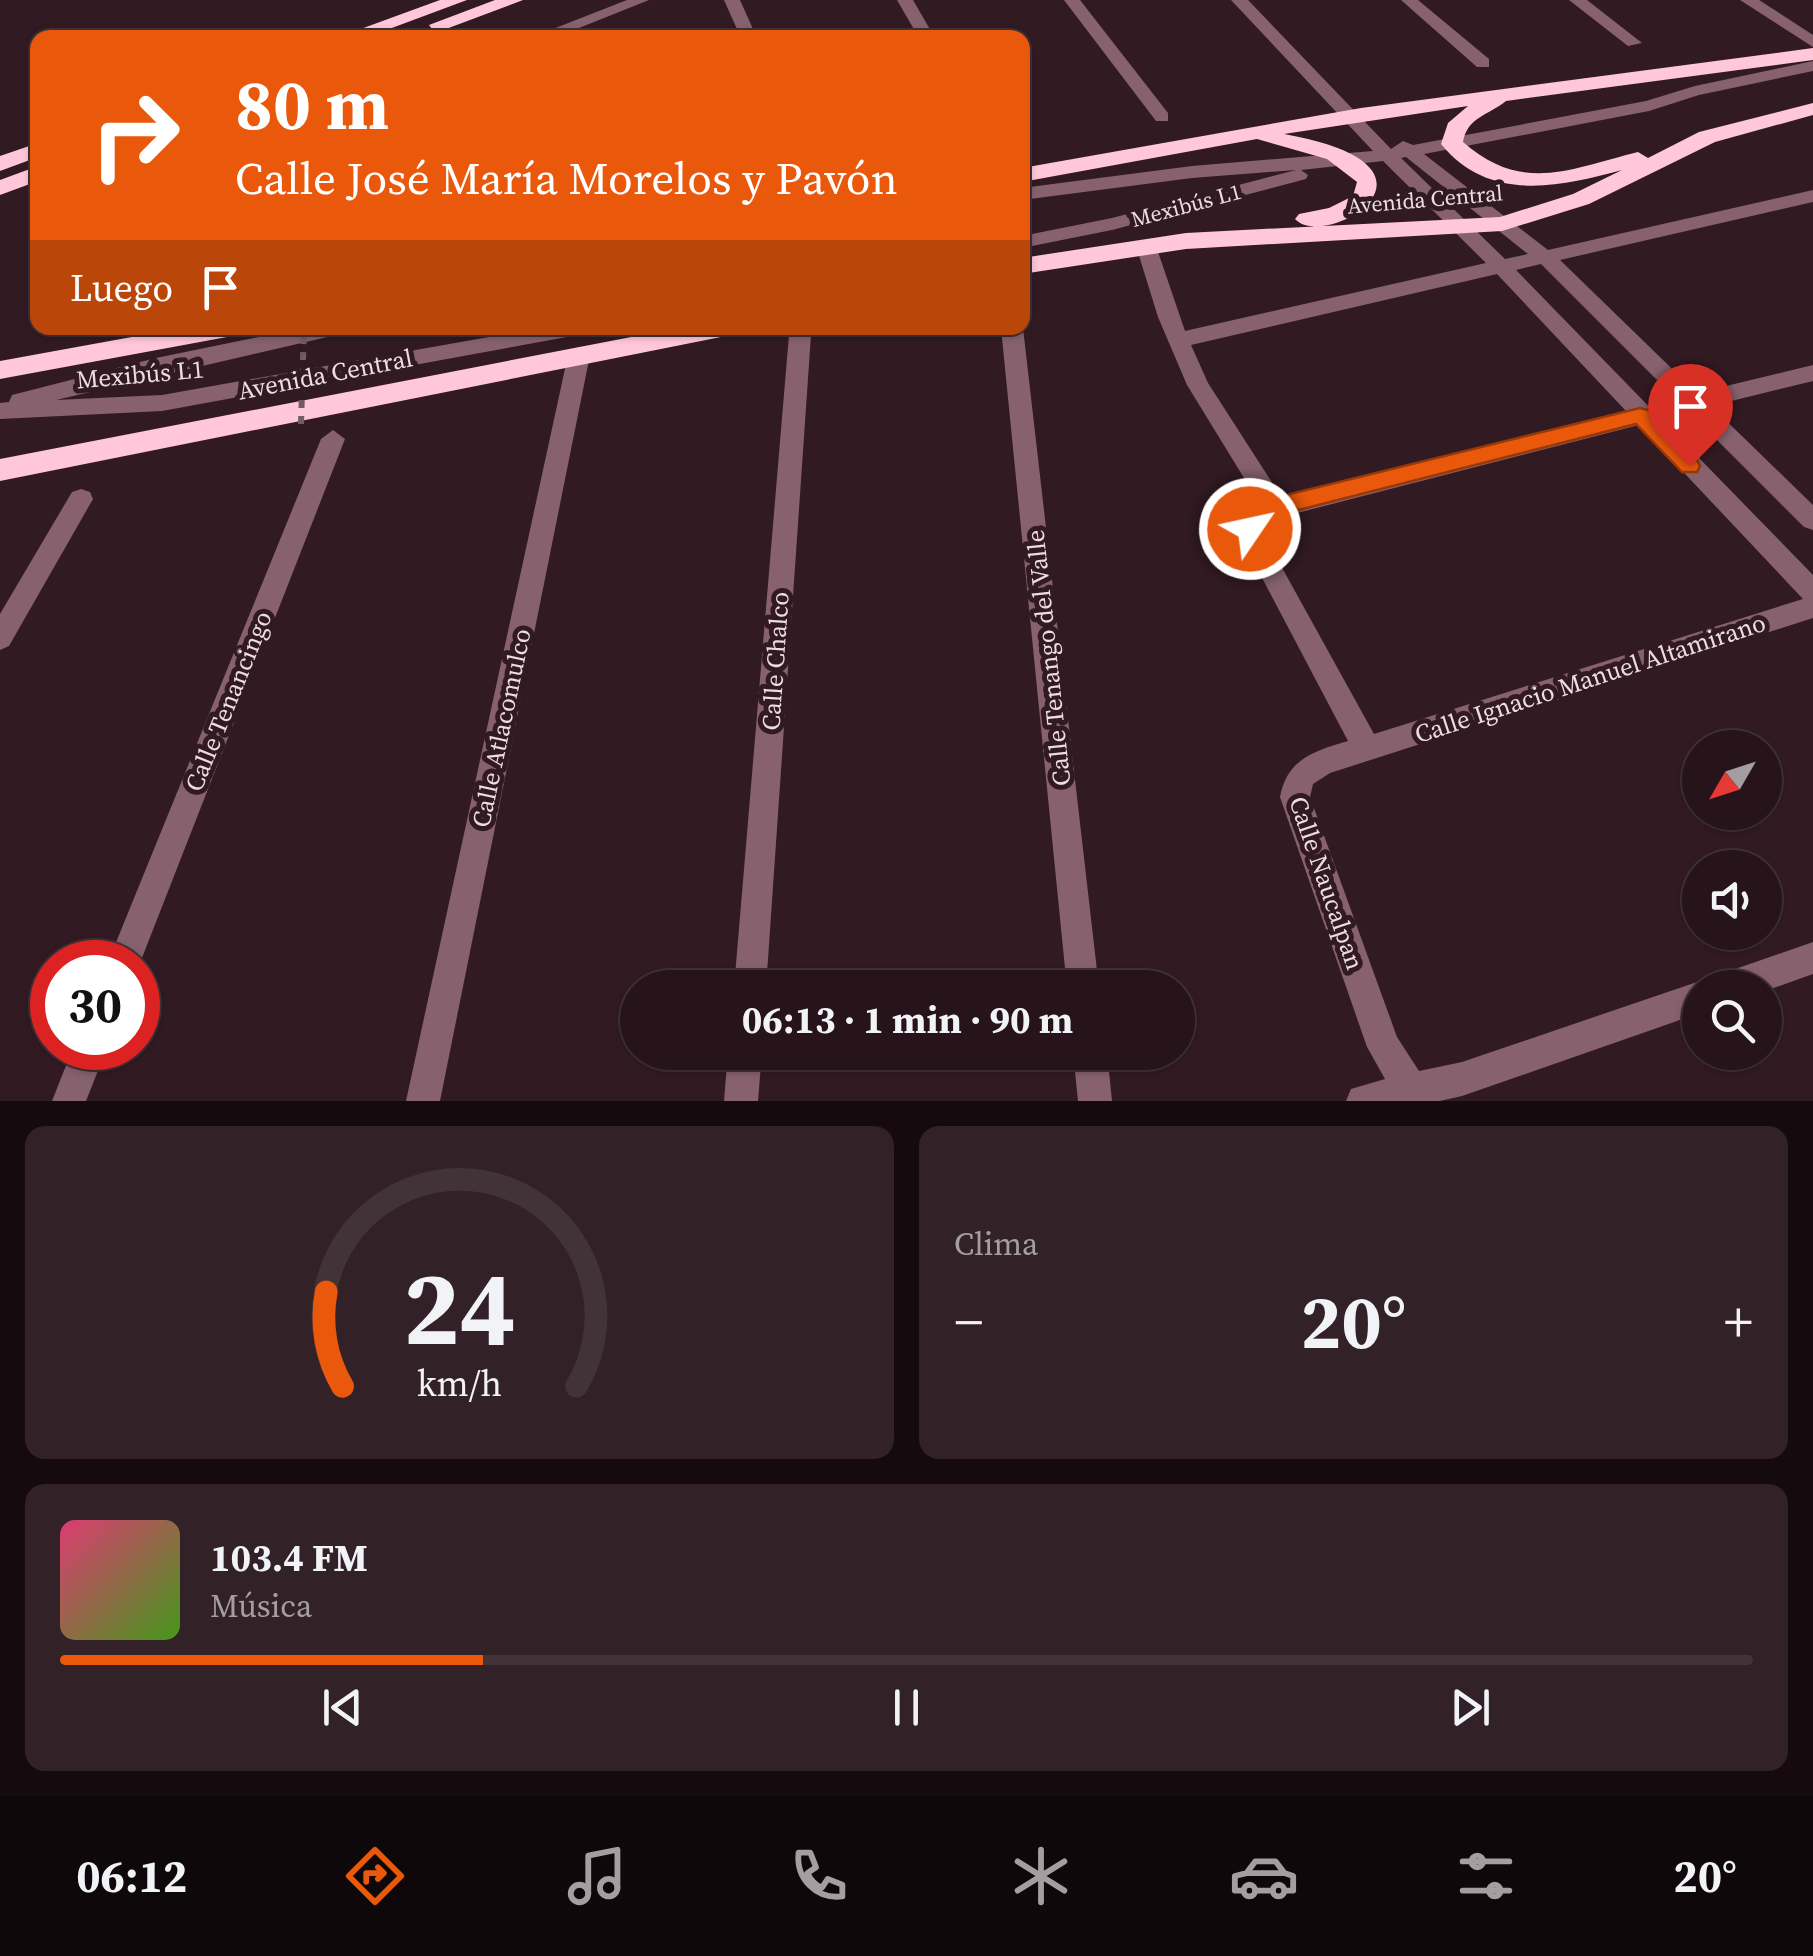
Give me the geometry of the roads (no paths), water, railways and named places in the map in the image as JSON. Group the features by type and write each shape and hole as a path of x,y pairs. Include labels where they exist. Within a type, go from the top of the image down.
{"highway":[{"path":"369,30 458,0"},
{"path":"426,30 514,0"},
{"path":"1030,173 1517,90 1813,54"},
{"path":"1517,90 1463,118 1452,133 1452,144 1466,158 1497,176 1540,184 1676,150"},
{"name":"Avenida Central","path":"1030,265 1186,241 1502,224 1594,194 1676,150 1750,124 1813,109"},
{"path":"1186,241 1235,226 1325,218 1357,208 1368,188 1357,168 1347,161 1309,146 1240,136"},
{"path":"0,164 30,152"},
{"path":"0,188 30,176"},
{"path":"0,370 190,335"},
{"name":"Avenida Central","path":"0,470 579,341 645,335"}],"street":[{"path":"576,30 642,0"},
{"path":"732,0 745,30"},
{"path":"905,0 922,30"},
{"path":"1072,0 1162,117"},
{"path":"1239,0 1813,592"},
{"path":"1410,0 1483,63"},
{"path":"1577,0 1634,42"},
{"path":"1748,0 1813,42"},
{"name":"Mexibús L1","path":"1030,193 1192,172 1386,155 1650,106 1694,91 1813,66"},
{"name":"Mexibús L1","path":"1650,106 1675,106 1813,82"},
{"path":"1353,115 1410,151 1546,259 1813,520"},
{"name":"Mexibús L1","path":"1030,240 1112,224 1347,161"},
{"path":"1178,340 1502,270 1813,196"},
{"path":"1146,246 1198,385 1275,506"},
{"name":"Mexibús L1","path":"0,408 156,366 303,335"},
{"name":"Calle Chalco","path":"751,970 800,335"},
{"name":"Calle Tenango del Valle","path":"1013,335 1081,970"},
{"name":"Mexibús L1","path":"0,408 162,402 579,341"},
{"name":"Calle Atlacomulco","path":"423,1101 579,341"},
{"path":"1693,402 1813,373"},
{"path":"1367,749 1253,538 1252,521 1256,514 1275,506 1640,416"},
{"name":"Calle Tenancingo","path":"133,940 333,439"},
{"path":"0,638 81,499"},
{"name":"Calle Ignacio Manuel Altamirano","path":"1367,749 1813,607"},
{"name":"Calle Naucalpan","path":"1367,749 1309,768 1294,785 1293,798 1384,1047 1415,1096"},
{"path":"1779,970 1813,958"},
{"path":"1363,1101 1415,1096 1682,1003"},
{"path":"69,1101 81,1070"},
{"path":"741,1101 744,1070"},
{"path":"1092,1070 1095,1101"}]}
